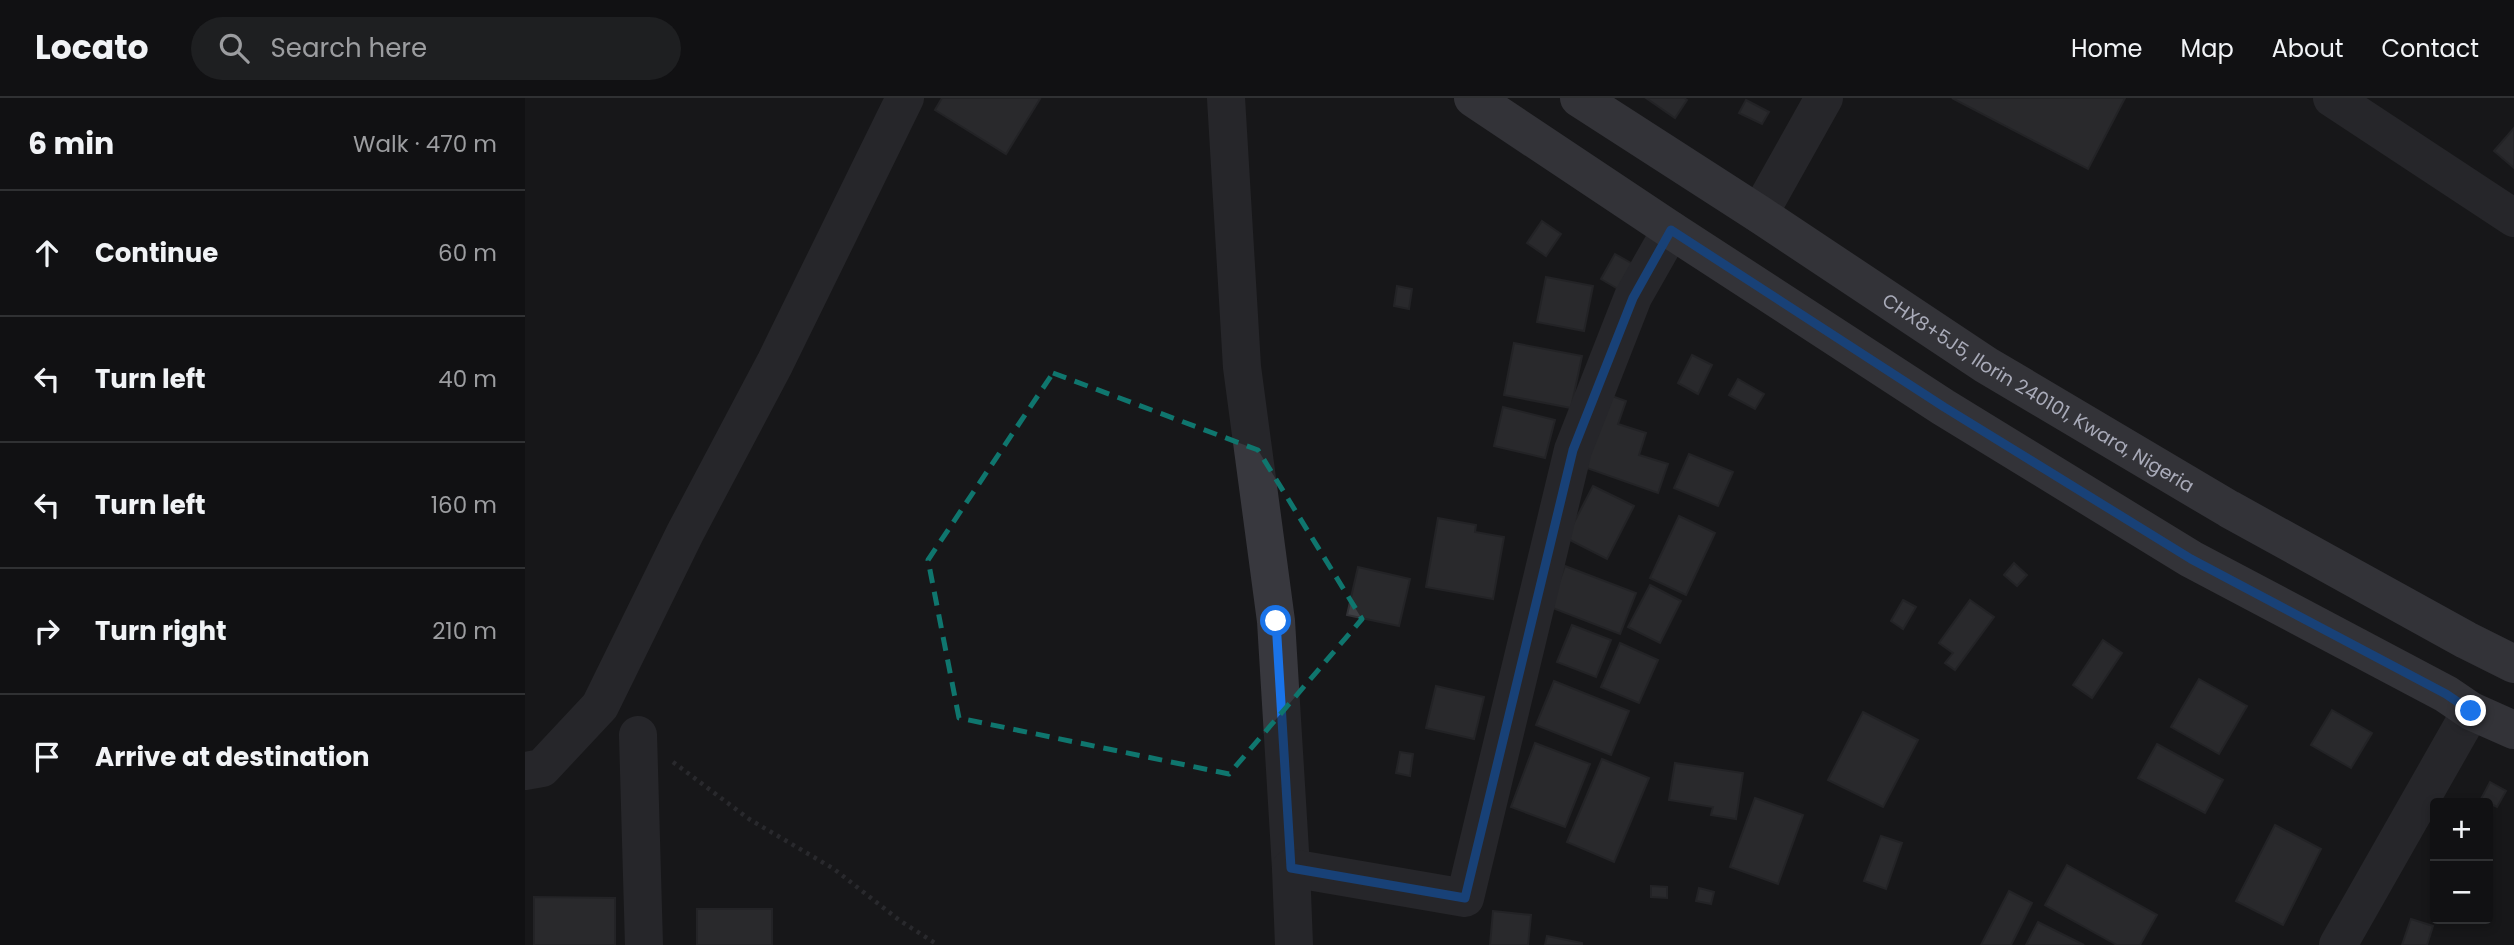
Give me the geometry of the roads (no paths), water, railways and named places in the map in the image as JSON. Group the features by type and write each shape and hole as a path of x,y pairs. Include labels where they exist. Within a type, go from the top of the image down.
{"main road":[{"path":"1473,98 1944,407 2191,559 2446,694 2471,711 2514,730"},
{"name":"CHX8+5J5, Ilorin 240101, Kwara, Nigeria","path":"1579,98 2009,379 2229,509 2514,664"}],"street":[{"path":"525,771 542,768 600,706 685,533 775,363 905,98"},
{"path":"1226,98 1242,367 1276,621 1294,945"},
{"path":"1759,214 1824,98"},
{"path":"2332,98 2514,218"},
{"path":"1291,868 1465,898 1573,450 1633,298 1671,230"},
{"path":"2338,945 2471,711"},
{"path":"638,735 644,945"}]}
